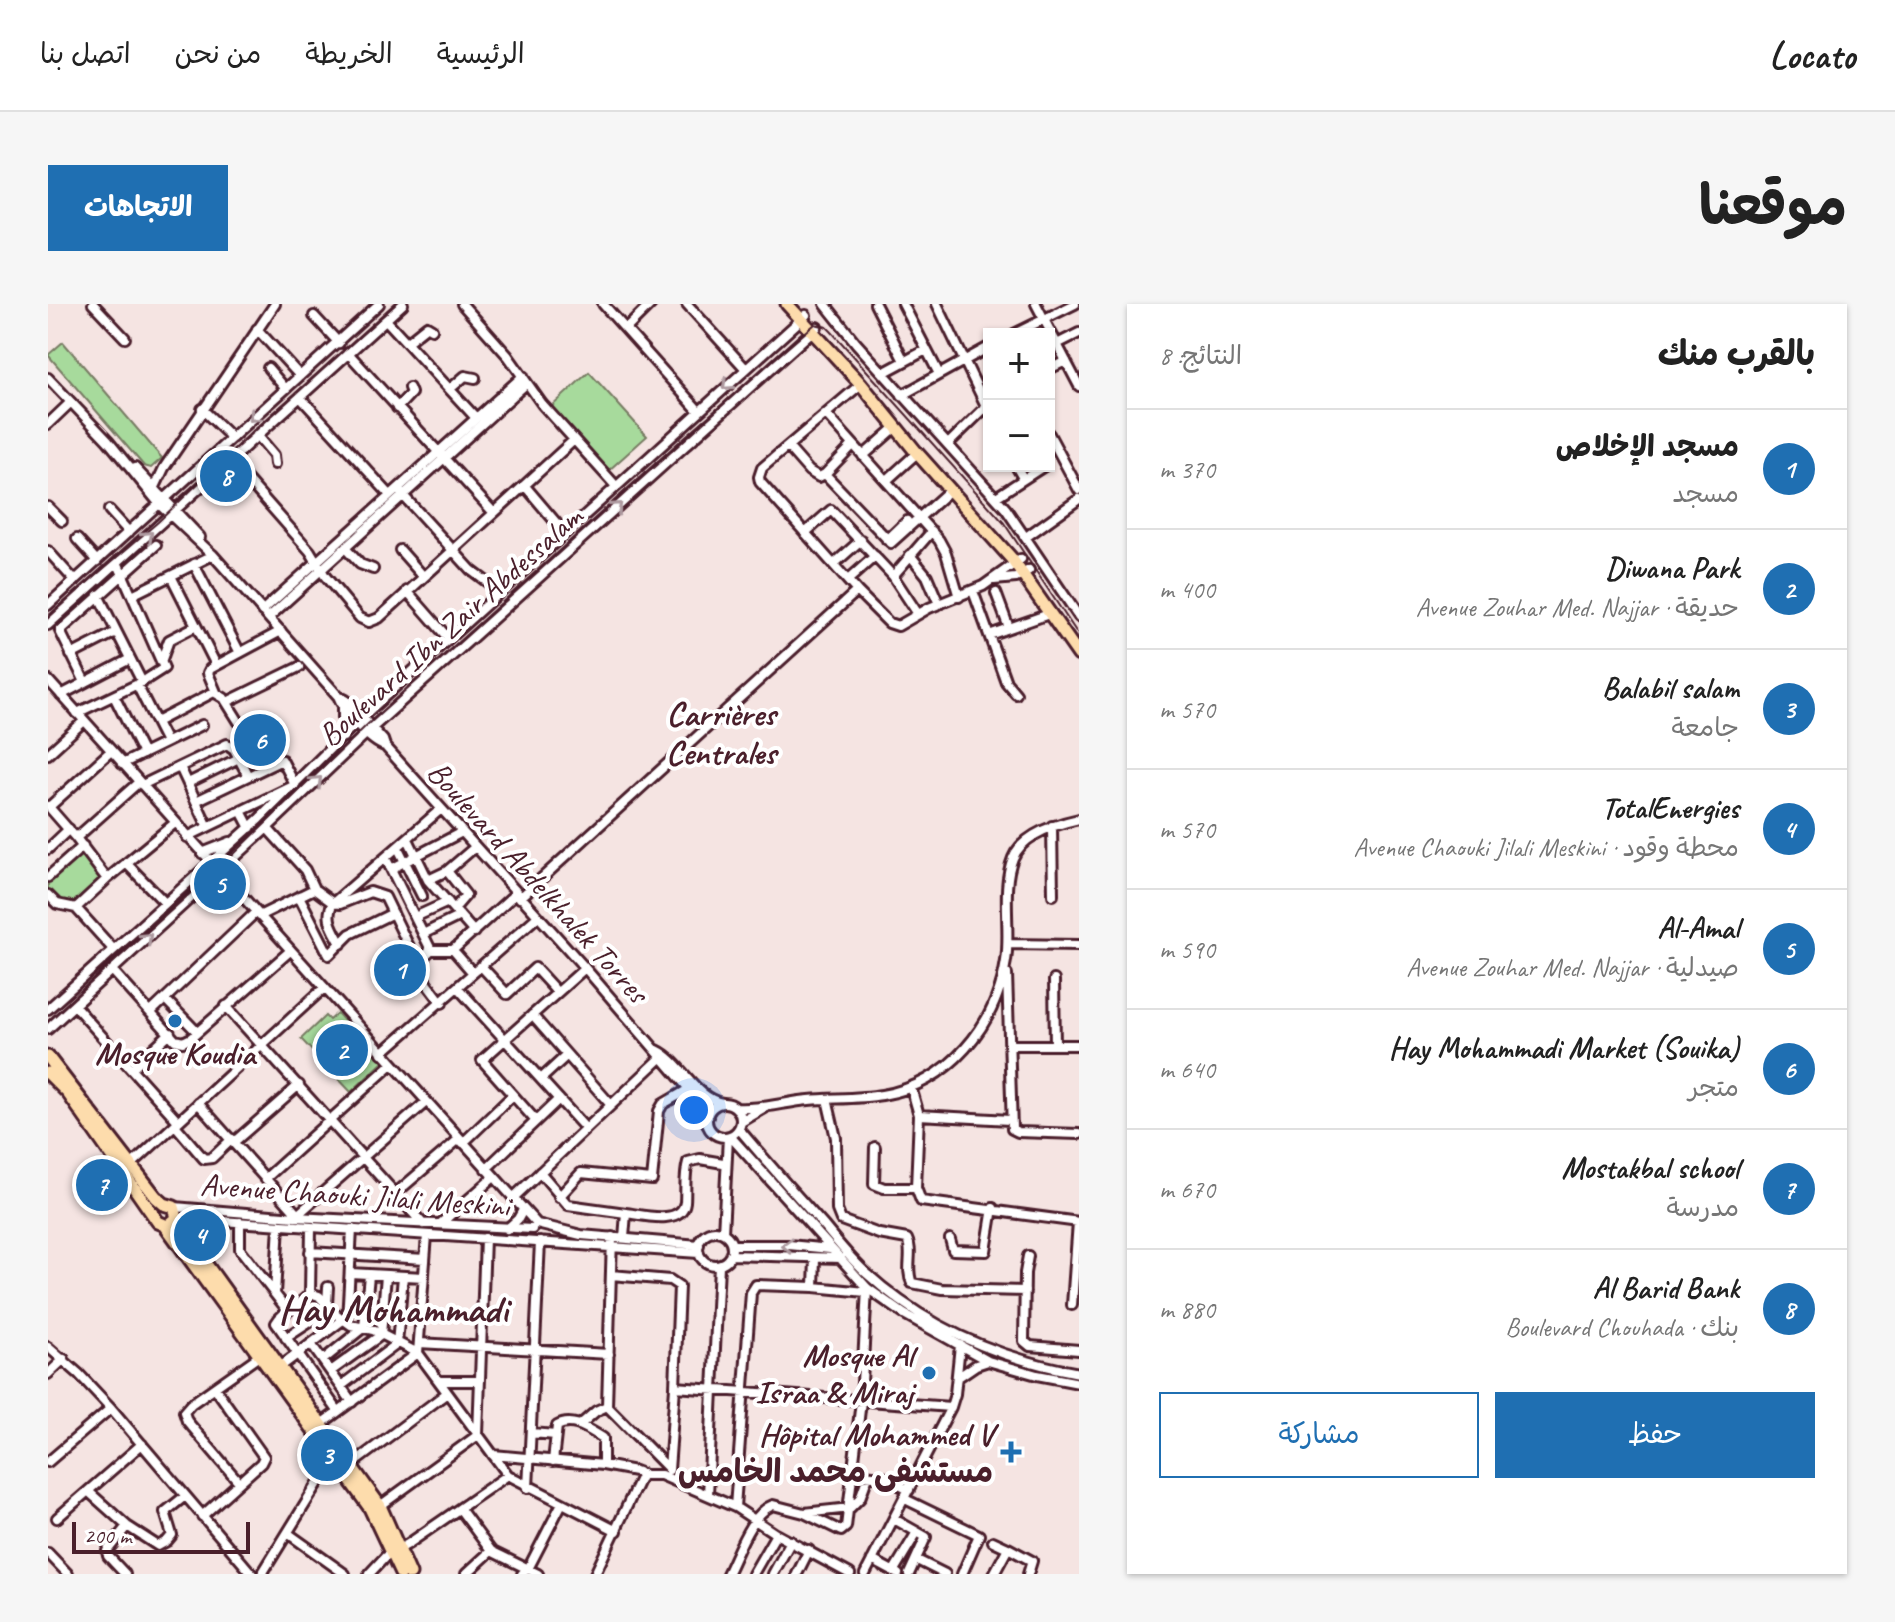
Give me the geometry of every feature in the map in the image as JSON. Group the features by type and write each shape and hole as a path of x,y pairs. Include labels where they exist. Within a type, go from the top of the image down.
{"main road":[{"path":"787,304 804,317"},
{"path":"796,304 917,453 1018,561"},
{"path":"814,329 1018,561 1079,643"},
{"path":"1026,573 1049,614 1079,655"},
{"path":"48,1057 171,1215 380,1506 401,1574"},
{"path":"48,1073 68,1093 158,1222 171,1215"},
{"path":"171,1215 259,1356 370,1508 410,1574"}],"street":[{"path":"93,304 125,338"},
{"path":"155,487 202,409 275,304"},
{"path":"85,682 60,631 98,595 173,513 403,304"},
{"path":"462,304 542,404 615,485"},
{"path":"603,304 698,410"},
{"path":"610,312 617,304"},
{"path":"626,329 651,304"},
{"path":"687,304 745,368"},
{"path":"839,304 827,307 902,395 996,497 1079,617"},
{"path":"875,304 904,361"},
{"path":"903,304 939,374"},
{"path":"937,304 984,400"},
{"path":"1036,304 1079,386"},
{"path":"1025,328 1073,304"},
{"path":"48,605 285,388 339,343 375,305"},
{"path":"314,316 339,343"},
{"name":"Boulevard Ibn Zair Abdessalam","path":"48,1009 250,828 359,719 804,317"},
{"path":"386,320 476,418"},
{"path":"407,342 422,328 427,326 432,329"},
{"path":"257,329 300,376"},
{"name":"Boulevard Ibn Zair Abdessalam","path":"48,1029 369,730 814,329"},
{"path":"1057,344 1079,333"},
{"path":"883,373 926,350"},
{"path":"902,395 983,350"},
{"path":"348,353 494,513"},
{"path":"1055,366 1066,361"},
{"path":"268,368 285,388"},
{"path":"450,389 465,376 475,378"},
{"name":"Boulevard Abdelkhalek Torres","path":"48,378 200,538 338,696 344,707 359,719"},
{"path":"440,456 476,418 525,379"},
{"path":"266,614 318,560 525,379"},
{"path":"861,384 762,468 760,482 805,533 857,591 898,626 939,604 973,591 1018,561"},
{"path":"397,408 408,398 411,393 409,388"},
{"path":"300,397 471,570 499,591"},
{"path":"48,424 71,402"},
{"path":"202,409 232,438"},
{"path":"948,444 983,409"},
{"path":"826,414 932,531 946,553 959,597"},
{"path":"863,456 896,427"},
{"path":"257,435 274,455 275,464"},
{"path":"230,460 318,560 320,571 360,618 369,622 379,618 574,440"},
{"path":"788,447 819,477 852,446"},
{"path":"1055,446 1079,490"},
{"path":"886,481 917,453"},
{"name":"Boulevard Abdelkhalek Torres","path":"123,457 155,487 163,502"},
{"path":"1055,460 1061,457"},
{"path":"143,475 164,468"},
{"path":"1020,472 1023,478"},
{"path":"996,497 1034,472"},
{"path":"825,474 887,540 948,488"},
{"path":"525,486 564,532"},
{"path":"266,614 345,548 396,493"},
{"path":"805,533 846,497"},
{"path":"1026,537 1079,499"},
{"path":"48,507 62,521"},
{"path":"109,510 129,532"},
{"path":"831,510 893,576 918,614"},
{"path":"893,576 932,531"},
{"path":"77,539 97,561"},
{"path":"834,564 861,540"},
{"path":"48,625 156,545"},
{"path":"345,548 360,564 373,569"},
{"path":"400,550 423,576"},
{"path":"48,551 75,581"},
{"path":"132,595 194,564 210,552"},
{"path":"910,555 927,576 939,604"},
{"path":"848,580 875,556"},
{"path":"194,564 240,653"},
{"path":"77,713 163,670 162,659 120,569"},
{"path":"993,580 1008,580 1026,573"},
{"path":"171,576 216,665"},
{"path":"407,591 448,638"},
{"path":"442,1003 414,966 417,963 431,950 453,950 518,896 857,591"},
{"path":"973,591 1006,682 1016,694"},
{"path":"996,593 1009,628"},
{"path":"98,595 166,742"},
{"path":"989,635 1049,614"},
{"path":"155,643 169,640 196,626"},
{"path":"239,722 227,702 216,692 208,673 216,665 281,631"},
{"path":"71,655 116,632"},
{"path":"162,659 169,640"},
{"path":"61,695 130,659"},
{"path":"227,702 299,667"},
{"path":"48,680 513,1198 534,1227 539,1241 528,1488"},
{"path":"156,722 216,692"},
{"path":"114,696 143,754"},
{"name":"Boulevard Abdelkhalek Torres","path":"338,696 346,700 378,745 385,746 585,968 689,1089 708,1117"},
{"path":"343,737 344,707"},
{"path":"48,754 84,721"},
{"path":"122,764 202,725"},
{"path":"76,838 140,784 227,744 232,746 248,776"},
{"path":"107,879 48,807 111,751"},
{"path":"188,783 239,758"},
{"path":"187,837 295,785 282,760 196,801"},
{"path":"180,767 208,827"},
{"path":"341,944 328,917 333,903 441,809"},
{"path":"241,811 250,828"},
{"path":"1079,819 1052,826 1026,842 1013,856 1009,878 1008,944 997,998 973,1041 956,1059 911,1087 881,1095 736,1108 726,1103 716,1105 708,1117 711,1131 727,1137 743,1153 866,1290 988,1361 1079,1383"},
{"path":"76,908 175,823"},
{"path":"1052,826 1053,895"},
{"path":"267,828 305,870 314,889 333,903 340,904 370,892 385,897 417,963"},
{"path":"48,849 52,840 69,829"},
{"path":"391,869 462,832"},
{"path":"408,839 428,880 474,932"},
{"path":"202,853 235,841"},
{"path":"48,877 83,846"},
{"path":"428,880 447,871 475,847"},
{"path":"398,848 422,896"},
{"path":"233,887 234,858"},
{"path":"386,859 431,950"},
{"path":"126,863 165,903"},
{"path":"423,934 466,895 447,871"},
{"path":"385,897 399,886"},
{"path":"151,1012 257,914 314,889"},
{"path":"408,903 436,889"},
{"path":"48,895 56,903 76,908 113,949"},
{"path":"299,896 329,955 350,934 393,913"},
{"path":"48,910 56,903"},
{"path":"415,917 454,909"},
{"path":"382,1053 537,917"},
{"path":"1008,944 1079,945"},
{"path":"453,950 473,973"},
{"path":"112,970 175,1040 183,1042 290,951"},
{"path":"1006,961 1010,1120 1014,1132 1079,1134"},
{"path":"481,966 507,994 535,968 557,992"},
{"path":"536,1121 482,1060 585,968"},
{"path":"1054,980 1055,1045"},
{"path":"131,1165 324,988"},
{"path":"458,988 586,1129"},
{"path":"165,999 197,1032"},
{"path":"74,1005 132,1068 204,1159 212,1158 299,1085"},
{"path":"226,1006 423,1224"},
{"path":"532,1015 611,1105"},
{"path":"132,1068 170,1033"},
{"path":"1009,1045 1079,1045"},
{"path":"513,1198 611,1105 658,1054"},
{"name":"Boulevard Abdelkhalek Torres","path":"658,1054 666,1054 710,1099 726,1103"},
{"path":"541,1079 567,1055"},
{"path":"266,1178 392,1064"},
{"path":"911,1087 919,1115 916,1188 921,1201 993,1208 1079,1222 1072,1305"},
{"path":"559,1197 581,1173 652,1180 659,1111 663,1104 689,1089"},
{"path":"396,1193 513,1095"},
{"path":"486,1169 559,1099"},
{"path":"827,1099 836,1138 837,1210 841,1220 879,1234 907,1239 910,1244 909,1272 912,1283 942,1289 1025,1291"},
{"path":"198,1103 296,1215 426,1102"},
{"path":"731,1250 721,1233 727,1137 770,1106"},
{"path":"736,1108 740,1126 842,1247 876,1282 908,1305 986,1349 1079,1373"},
{"path":"919,1115 1010,1120"},
{"path":"875,1147 874,1184 884,1188 916,1188"},
{"path":"540,1172 559,1197 573,1208 662,1217 675,1215 685,1205 688,1162 725,1159 743,1153"},
{"path":"439,1225 494,1177"},
{"path":"950,1239 953,1250 986,1251 993,1208"},
{"path":"507,1229 523,1210"},
{"path":"624,1238 626,1213"},
{"name":"Avenue Chaouki Jilali Meskini","path":"171,1215 296,1215 507,1229 534,1227"},
{"name":"Avenue Chaouki Jilali Meskini","path":"171,1215 311,1228 611,1242"},
{"path":"240,1222 239,1247 288,1311"},
{"path":"534,1227 544,1224 549,1229 611,1242 699,1249"},
{"path":"275,1294 279,1225"},
{"path":"311,1228 310,1293 303,1302 276,1321 338,1411"},
{"path":"346,1320 352,1229"},
{"path":"539,1241 549,1236 549,1229"},
{"path":"717,1265 705,1262 699,1249 704,1236 721,1233"},
{"path":"427,1235 418,1348 439,1381 508,1475 561,1505 617,1531"},
{"path":"478,1435 485,1238"},
{"path":"611,1242 624,1238 699,1249"},
{"path":"611,1242 607,1406 668,1473 735,1507 776,1534 850,1574"},
{"path":"706,1494 717,1265 731,1250 789,1245 830,1249 842,1247"},
{"path":"731,1250 815,1258 850,1256"},
{"path":"310,1252 425,1259"},
{"path":"1028,1256 1023,1334 1027,1344 1079,1350"},
{"path":"814,1287 815,1258"},
{"path":"350,1273 424,1277"},
{"path":"323,1360 364,1327 369,1275"},
{"path":"331,1371 381,1335 386,1275"},
{"path":"611,1275 670,1280 679,1286 668,1473"},
{"path":"341,1386 397,1344 403,1276"},
{"path":"735,1507 753,1288 756,1285 866,1290"},
{"path":"328,1287 328,1307"},
{"path":"727,1574 755,1521 773,1505 804,1513 841,1531 846,1527 861,1401 866,1290"},
{"path":"310,1293 319,1296 346,1320 397,1344 418,1348 609,1354"},
{"path":"286,1338 328,1307"},
{"path":"280,1367 346,1320"},
{"path":"865,1574 951,1407 963,1337"},
{"path":"311,1344 352,1402"},
{"path":"48,1347 64,1359 111,1408 252,1574"},
{"path":"321,1424 418,1348"},
{"path":"239,1482 185,1417 186,1408 259,1356"},
{"path":"48,1374 64,1359"},
{"path":"957,1378 988,1361"},
{"path":"439,1381 480,1381"},
{"path":"675,1387 951,1407"},
{"path":"202,1516 261,1463 263,1454 215,1388"},
{"path":"351,1465 447,1393"},
{"path":"580,1425 607,1406"},
{"path":"48,1462 111,1408"},
{"path":"553,1461 557,1426 562,1423 580,1425 603,1438 603,1465"},
{"path":"531,1433 556,1435"},
{"path":"380,1506 478,1435"},
{"path":"57,1518 142,1444"},
{"path":"493,1455 603,1465 642,1474 668,1473"},
{"path":"262,1574 333,1459"},
{"path":"595,1574 642,1474"},
{"path":"853,1474 892,1480 907,1494 979,1535 962,1574"},
{"path":"369,1574 396,1550 508,1475"},
{"path":"804,1513 850,1508 860,1498 868,1476"},
{"path":"89,1492 127,1526 155,1545 164,1544 172,1533 164,1515 185,1496"},
{"path":"526,1571 561,1505"},
{"path":"460,1509 491,1551 526,1571 538,1574"},
{"path":"894,1519 926,1539 909,1574"},
{"path":"125,1574 107,1551 127,1526"},
{"path":"872,1560 895,1573 917,1532"},
{"path":"289,1534 345,1574"},
{"path":"753,1574 776,1534"},
{"path":"773,1574 791,1541"},
{"path":"993,1541 1030,1559 1031,1573"},
{"path":"994,1574 1008,1548"},
{"path":"797,1574 809,1550"},
{"path":"466,1574 491,1551"},
{"path":"48,1553 68,1574"},
{"path":"917,1560 945,1574"}],"green space":[{"path":"63,342 162,458 151,468 144,466 48,355"},
{"path":"589,372 647,436 608,471 551,407"},
{"path":"79,852 101,877 73,902 62,905 48,889 48,879"},
{"path":"337,1013 383,1062 351,1092 301,1039 325,1016 329,1020"}],"tram line":[{"path":"48,616 158,522 252,432 396,304"},
{"path":"48,1021 232,856 368,724 680,441 815,324 831,331 1004,523 1079,636"}],"place":[{"name":"Al Barid Bank","path":"226,476"},
{"name":"Hay Mohammadi Market (Souika)","path":"260,740"},
{"name":"Al-Amal","path":"220,884"},
{"name":"مسجد الإخلاص","path":"400,970"},
{"name":"Mosque Koudia","path":"175,1021"},
{"name":"Diwana Park","path":"342,1050"},
{"name":"Mostakbal school","path":"102,1185"},
{"name":"TotalEnergies","path":"200,1235"},
{"name":"Mosque Al Israa & Miraj","path":"929,1373"},
{"name":"Hôpital Mohammed V مستشفى محمد الخامس","path":"1011,1452"},
{"name":"Balabil salam","path":"327,1455"}],"district":[{"name":"Carrières Centrales","path":"721,732"},
{"name":"Hay Mohammadi","path":"393,1309"}]}
